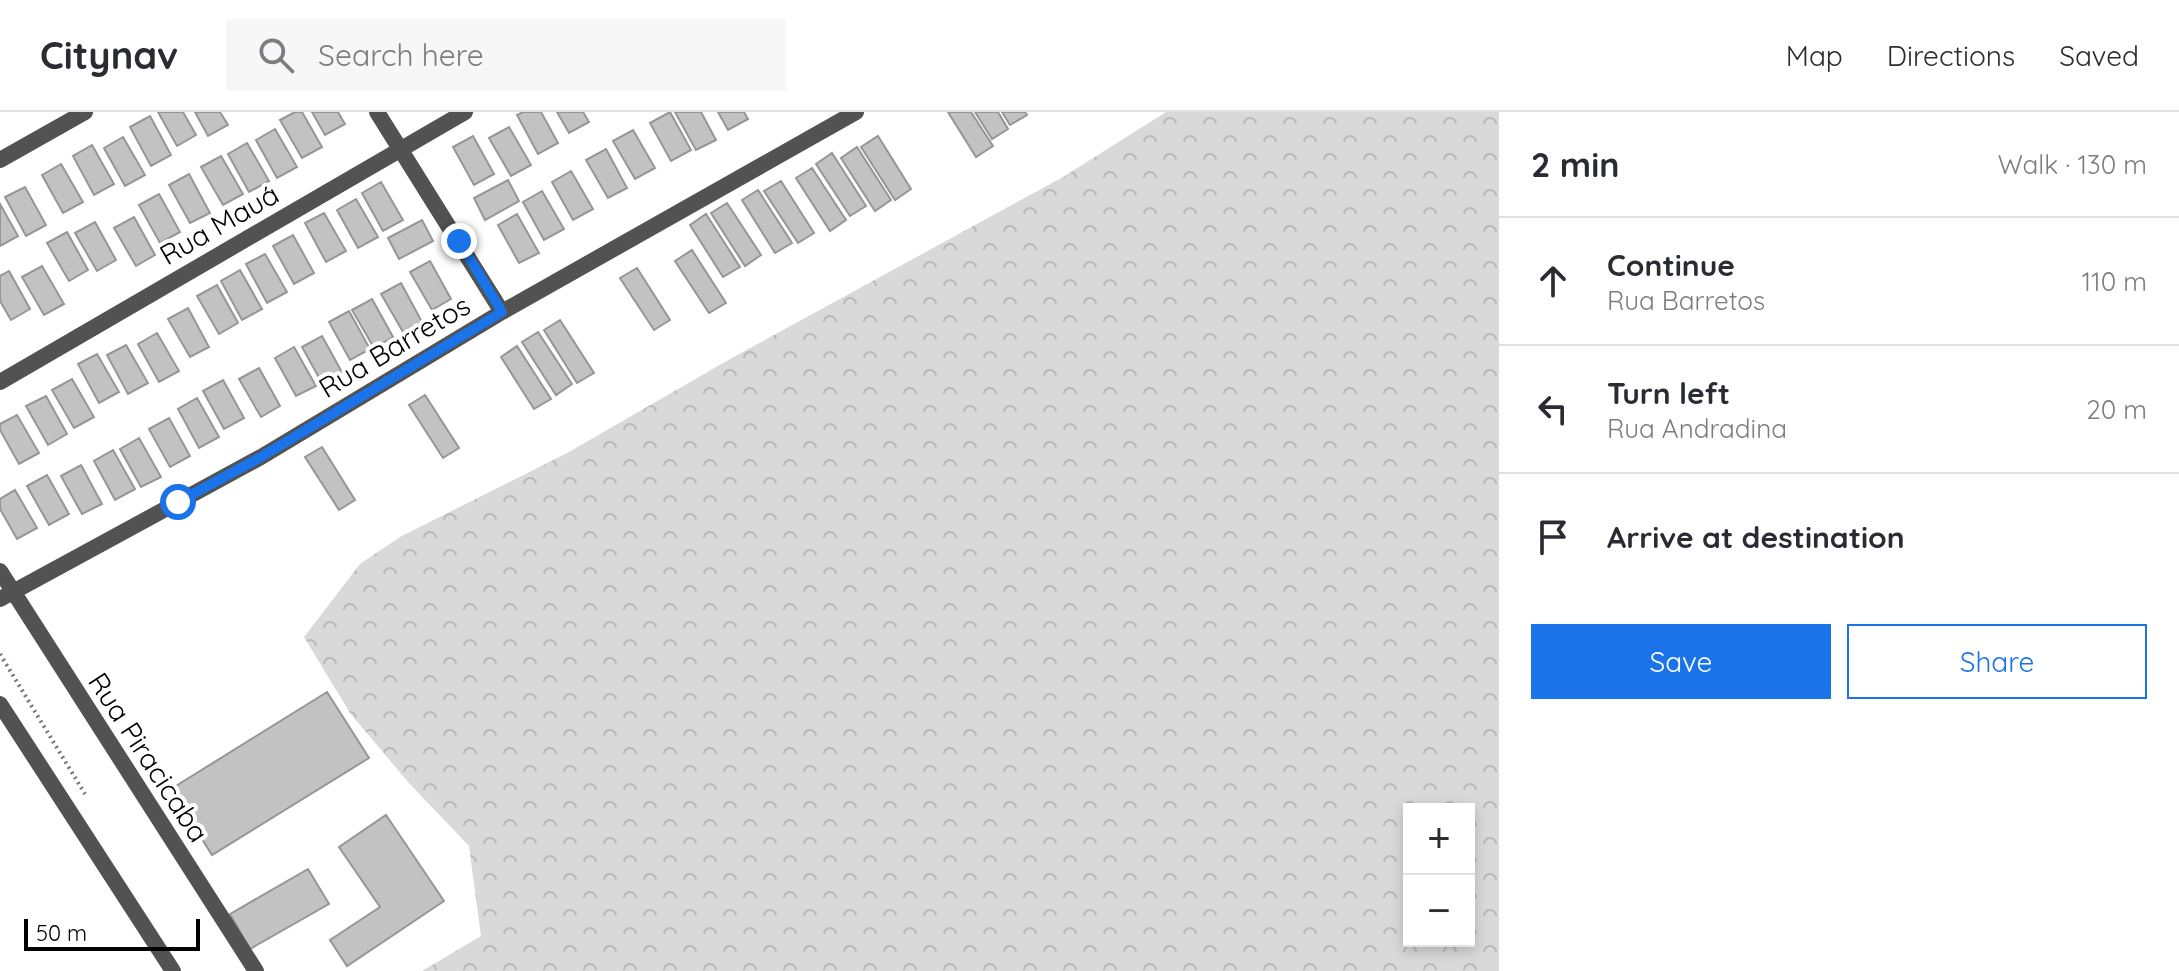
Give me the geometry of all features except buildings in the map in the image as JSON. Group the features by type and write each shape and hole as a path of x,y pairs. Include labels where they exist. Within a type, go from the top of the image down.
{"street":[{"path":"0,160 85,112"},
{"path":"377,112 502,312"},
{"name":"Rua Mauá","path":"0,382 465,112"},
{"name":"Rua Barretos","path":"7,596 261,457 502,312 856,112"},
{"name":"Rua Piracicaba","path":"0,571 7,596 256,971"},
{"path":"0,704 173,971"}],"green space":[{"path":"1166,112 1499,112 1499,971 422,971 481,936 469,846 408,782 350,713 304,637 360,564 400,537 569,452 730,359 1063,177"}],"route":[{"path":"178,502 261,457 502,312 459,241"}]}
